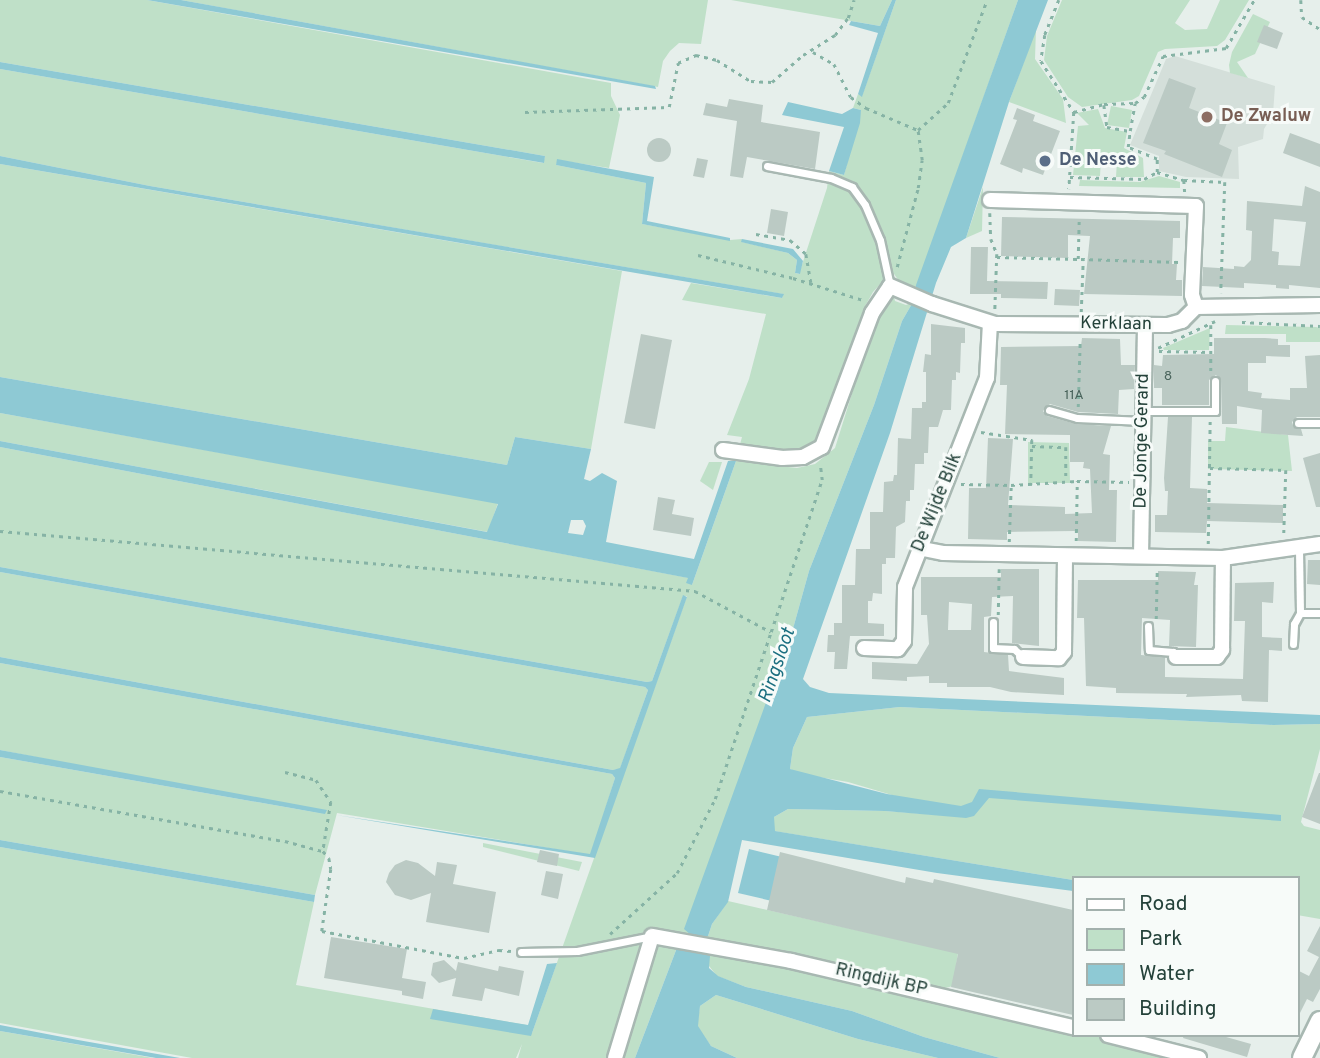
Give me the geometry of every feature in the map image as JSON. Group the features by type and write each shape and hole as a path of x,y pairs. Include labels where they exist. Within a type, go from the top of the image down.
{"street":[{"path":"990,200 1196,206 1192,295 1196,307 1320,305"},
{"name":"Kerklaan","path":"890,286 932,304 992,323 1168,325 1182,321 1196,307"},
{"path":"723,450 782,458 803,457 822,447 879,303 890,286"},
{"name":"De Wijde Blik","path":"864,648 898,649 904,641 905,587 923,549 987,378 992,323"},
{"name":"De Jonge Gerard","path":"1141,555 1145,326"},
{"path":"923,549 943,553 1223,558 1320,544"},
{"path":"1023,657 1059,658 1064,652 1070,556"},
{"path":"1176,657 1217,657 1222,650 1223,558"},
{"path":"615,1058 652,936"},
{"name":"Ringdijk BP","path":"652,936 693,940 1072,1027"},
{"path":"1302,1058 1320,1021"},
{"path":"1116,1037 1199,1058"}],"lane":[{"path":"767,166 831,178 852,187 880,240 890,286"},
{"path":"1049,410 1077,418 1214,411 1215,383"},
{"path":"1298,423 1320,423"},
{"path":"1291,549 1300,613 1294,625 1293,644"},
{"path":"1300,613 1320,613"},
{"path":"993,622 993,648 1014,649 1023,657"},
{"path":"1148,626 1149,650 1173,652 1176,657"},
{"path":"521,952 577,951 611,941 652,936"}],"path":[{"path":"525,112 669,107 678,63 696,55 717,60 751,81 772,82 803,55 835,35 848,18 854,0"},
{"path":"918,130 948,103 987,0"},
{"path":"1059,0 1045,35 1041,61 1074,112 1069,177 1074,203 1078,259"},
{"path":"1074,112 1104,104 1135,103 1144,97 1163,56 1226,48 1254,0"},
{"path":"1301,0 1302,17 1320,29"},
{"path":"813,51 834,64 851,97 866,107 918,130"},
{"path":"1135,103 1128,147 1157,159 1157,172"},
{"path":"1104,104 1107,127 1130,131"},
{"path":"890,286 918,188 922,160 918,130"},
{"path":"1069,177 1144,178 1157,172 1184,180 1224,182 1222,291 1211,326 1211,380 1215,383"},
{"path":"1184,180 1185,206"},
{"path":"990,200 991,239 997,257 992,323"},
{"path":"756,234 790,240 806,254 811,283"},
{"path":"698,255 811,283 847,297 879,303"},
{"path":"997,257 1194,262"},
{"path":"1229,321 1320,326"},
{"path":"1211,326 1158,348 1160,352 1211,352"},
{"path":"1208,558 1211,411"},
{"path":"967,430 1032,440 1031,485"},
{"path":"1032,446 1066,447 1066,481"},
{"path":"611,941 610,933 677,873 715,799 822,480 822,447"},
{"path":"1210,468 1286,471 1291,549"},
{"path":"1070,556 1077,481"},
{"path":"947,483 1143,483"},
{"path":"993,622 998,618 1010,485"},
{"path":"0,531 695,591 771,632"},
{"path":"1148,626 1156,622 1157,556"},
{"path":"285,772 316,780 331,802 323,851"},
{"path":"0,791 285,841 323,851 329,858 331,869 322,931 464,958 499,950 521,952"}],"shaded area":[{"name":"De Zwaluw","path":"1175,56 1275,86 1273,114 1264,129 1263,139 1238,147 1239,179 1186,177 1159,171 1159,156 1130,145 1166,59"}],"green space":[{"path":"0,0 147,0 611,83 611,96 620,115 609,168 558,160 556,165 646,183 642,224 730,240 742,239 742,242 788,253 797,260 795,273 799,274 827,188 829,171 844,175 861,110 853,108 858,94 862,96 896,0 1018,0 915,291 903,287 892,271 873,292 864,308 821,437 814,445 792,454 739,448 742,437 727,435 749,379 766,314 682,300 691,283 782,298 783,294 150,186 0,156 0,69 543,163 545,156 0,62"},
{"path":"181,0 708,0 701,44 679,43 670,51 663,61 658,87"},
{"path":"731,0 892,0 880,26"},
{"path":"1062,0 1190,0 1175,23 1185,30 1207,29 1220,0 1249,0 1225,40 1217,46 1165,49 1158,52 1139,96 1132,100 1082,107 1068,97 1044,60 1047,36"},
{"path":"1253,14 1270,22 1255,54 1237,62 1248,78 1230,73 1229,65 1232,52"},
{"path":"1036,29 1035,59 1063,99 1066,123 1009,102"},
{"path":"1111,106 1132,110 1129,128 1107,125"},
{"path":"1098,109 1105,128 1127,132 1124,148 1143,158 1144,177 1116,177 1117,160 1101,159 1100,176 1073,175 1078,126 1089,125 1077,113"},
{"path":"0,164 622,271 591,449 515,437 507,465 0,377"},
{"path":"1159,176 1180,182 1180,188 1079,186 1080,180 1140,182"},
{"path":"983,187 982,231 966,238"},
{"path":"894,297 895,301 906,305 913,302 902,321 874,405 809,571 794,625 691,935 644,931 606,1058 518,1058 522,1044 516,1058 192,1058 0,1023 0,847 314,902 296,985 532,1026 532,1033 687,596 683,596 652,681 647,682 0,567 0,447 689,578 692,585 736,461 797,468 815,464 835,448 878,310 885,300"},
{"path":"1226,325 1316,327 1320,328 1320,342 1286,342 1286,334 1225,334"},
{"path":"1210,328 1209,350 1163,348"},
{"path":"0,413 498,503 488,532 0,441"},
{"path":"1226,427 1288,435 1292,471 1208,469 1208,441 1225,441"},
{"path":"1028,442 1069,443 1070,483 1028,483"},
{"path":"709,462 722,462 713,490 700,481"},
{"path":"0,572 645,687 648,690 620,769 613,770 0,657"},
{"path":"0,663 612,774 615,778 591,855 337,813 315,895 0,840 0,757 325,814 0,750"},
{"path":"900,707 1273,725 1320,724 1320,749 1301,822 1304,826 1320,830 1320,919 1299,915 1299,876 1072,876 1072,880 774,831 774,817 788,809 885,811 966,817 848,782 801,774 790,769 793,748 807,717"},
{"path":"483,843 582,862 579,871 483,847"},
{"path":"728,901 958,953 953,986 938,990 696,936 708,936 712,924"},
{"path":"662,943 678,945 635,1058 618,1058 654,946"},
{"path":"693,946 1072,1027 1072,1037 1113,1037 1191,1058 1000,1058 924,1037 852,1011 746,987 717,976"},
{"path":"716,995 858,1039 938,1058 737,1058 711,1046 697,1026 700,1006"},
{"path":"0,1031 153,1058 0,1058"}],"water":[{"path":"147,0 181,0 655,86 656,89"},
{"path":"892,0 896,0 862,97 858,94 878,33 849,25 851,21 880,26"},
{"path":"1018,0 1048,0 1009,102 966,238 951,247 936,283 890,433 803,679 810,687 829,693 1320,715 1320,724 1273,725 900,707 807,717 793,748 790,769 887,794 961,806 972,802 979,789 1281,815 1281,821 989,798 974,816 966,818 885,811 788,809 774,817 775,831 1072,880 1072,891 937,873 742,840 728,902 712,924 708,936 696,936 693,946 710,956 709,968 718,976 746,987 852,1011 924,1037 1000,1058 938,1058 858,1039 716,995 700,1006 698,1026 711,1046 737,1058 635,1058 678,945 688,944 691,935 684,929 794,625 809,571 874,405 902,321 913,302 916,285"},
{"path":"0,62 545,156 544,163 0,69"},
{"path":"788,102 842,114 853,108 861,110 860,123 844,175 829,171 844,127 782,115"},
{"path":"0,156 150,186 784,294 782,298 0,164"},
{"path":"557,159 654,177 647,221 730,238 730,241 642,224 646,183 556,165"},
{"path":"742,239 793,249 803,261 800,274 795,273 797,260 788,253 741,242"},
{"path":"0,377 507,465 515,437 591,449 584,479 590,481 602,473 617,481 606,542 694,559 728,461 736,461 692,585 686,583 688,578 0,447 0,441 487,532 498,504 0,413","holes":["571,520 583,520 586,526 583,535 568,533"]},
{"path":"0,567 647,682 652,681 683,595 687,597 595,858 336,815 590,854 615,778 612,774 0,663 0,657 613,770 620,768 648,690 645,687 0,572"},
{"path":"0,750 327,810 325,814 0,757"},
{"path":"0,840 315,895 314,902 0,847"},
{"path":"749,849 782,857 772,901 738,893"},
{"path":"557,963 531,1036 430,1019 433,1009 528,1025 547,964"},
{"path":"0,1025 180,1058 156,1058 0,1031"}],"building":[{"path":"1264,25 1283,33 1277,49 1257,42"},
{"path":"1169,78 1196,88 1189,108 1227,123 1219,144 1232,150 1222,177 1143,143"},
{"path":"729,99 763,105 761,122 820,132 815,169 747,157 743,178 730,176 737,121 703,115 706,103 727,107"},
{"path":"1017,108 1035,115 1033,121 1060,131 1043,175 1023,168 1022,173 1000,164 1017,120 1013,119"},
{"path":"1290,133 1320,144 1320,167 1283,153"},
{"path":"659,138 667,142 671,150 667,158 659,162 651,158 647,150 651,142"},
{"path":"697,158 708,160 704,178 693,176"},
{"path":"1305,186 1320,192 1320,288 1289,285 1289,289 1276,288 1276,285 1244,283 1244,288 1202,286 1203,267 1234,269 1234,266 1244,267 1251,260 1252,231 1246,230 1247,201 1302,206","holes":["1274,219 1306,222 1300,266 1278,265 1279,252 1272,251"]},
{"path":"771,209 788,212 784,236 767,233"},
{"path":"1002,217 1180,221 1180,238 1173,238 1172,264 1177,264 1176,280 1182,280 1182,296 1084,294 1090,236 1068,235 1068,258 1001,256"},
{"path":"971,247 988,247 987,281 1048,282 1047,299 970,294"},
{"path":"1055,289 1080,290 1079,306 1054,305"},
{"path":"931,324 965,328 965,343 961,343 960,373 956,372 956,380 952,380 951,410 943,410 938,427 929,427 928,453 924,453 924,464 915,464 914,490 910,490 910,501 906,501 905,522 896,527 895,558 886,558 886,564 882,564 882,594 873,593 872,601 868,601 868,623 884,624 884,636 850,636 847,669 834,669 835,652 827,652 828,635 834,635 834,623 842,623 842,585 855,585 856,549 870,549 870,512 883,512 884,482 893,481 894,475 897,475 898,438 911,439 912,408 922,408 922,402 926,402 926,372 923,372 925,354 931,355"},
{"path":"641,334 672,340 655,429 624,423"},
{"path":"1082,338 1120,339 1121,365 1135,365 1134,389 1119,390 1118,414 1078,412 1050,404 1043,411 1047,416 1076,424 1111,426 1103,454 1110,455 1109,490 1117,490 1116,542 1078,541 1078,532 1074,531 1007,532 1007,540 968,539 969,488 986,488 988,438 1013,439 1008,505 1065,507 1065,514 1092,513 1090,469 1083,468 1084,462 1070,462 1070,435 1005,434 1007,385 1000,385 1001,347 1081,346"},
{"path":"1214,338 1278,339 1278,345 1290,345 1290,357 1266,356 1266,363 1248,363 1248,391 1262,393 1261,398 1290,400 1290,388 1307,388 1305,356 1320,355 1320,417 1297,417 1292,422 1294,428 1301,429 1303,436 1261,433 1262,410 1237,406 1237,424 1222,424 1221,381 1216,375 1209,380 1209,405 1162,405 1162,388 1154,388 1154,365 1162,366 1163,355 1214,354"},
{"path":"1168,417 1192,417 1190,488 1207,489 1207,503 1283,505 1283,523 1207,521 1206,533 1155,532 1155,515 1167,515 1168,491 1165,491 1164,478"},
{"path":"1320,453 1320,507 1316,507 1303,458"},
{"path":"658,497 675,500 672,514 694,518 691,536 653,530"},
{"path":"1308,560 1320,560 1320,585 1307,584"},
{"path":"1001,569 1039,569 1039,646 1012,643 1013,596 992,597 991,616 984,617 984,652 1008,655 1009,671 1064,678 1064,695 1011,692 990,687 947,687 947,683 929,683 929,676 907,677 907,681 872,679 872,662 917,664 929,644 927,615 921,615 921,577 1001,577","holes":["949,602 972,604 971,630 948,630"]},
{"path":"1158,571 1196,572 1194,585 1198,585 1196,647 1169,646 1170,620 1142,618 1141,655 1165,657 1165,677 1243,679 1245,621 1234,621 1235,583 1274,582 1273,603 1262,602 1262,637 1282,638 1282,651 1269,650 1268,702 1242,701 1241,695 1186,697 1187,694 1116,693 1116,688 1086,686 1084,618 1077,618 1078,580 1158,580"},
{"path":"1320,773 1320,824 1302,817"},
{"path":"540,850 559,854 557,866 537,862"},
{"path":"780,852 905,883 906,877 933,883 934,879 1072,910 1072,1015 951,987 958,954 767,910"},
{"path":"406,860 418,863 435,876 437,862 457,865 453,884 496,892 489,933 426,922 431,893 411,900 395,895 386,882 395,865"},
{"path":"546,871 563,874 558,899 541,895"},
{"path":"1320,926 1320,989 1313,1002 1307,999 1299,1015 1299,971 1309,976 1319,957 1307,951"},
{"path":"331,937 407,949 402,978 426,982 423,999 402,995 402,991 324,978"},
{"path":"444,960 456,971 458,962 498,971 499,966 524,971 519,996 485,988 482,1001 452,996 456,978 439,983 431,975 433,963"},
{"path":"1226,1037 1251,1044 1247,1057 1183,1038"}],"place":[{"name":"De Zwaluw","path":"1207,117"},
{"name":"De Nesse","path":"1045,161"}],"water label":[{"name":"Ringsloot","path":"778,666"}]}
